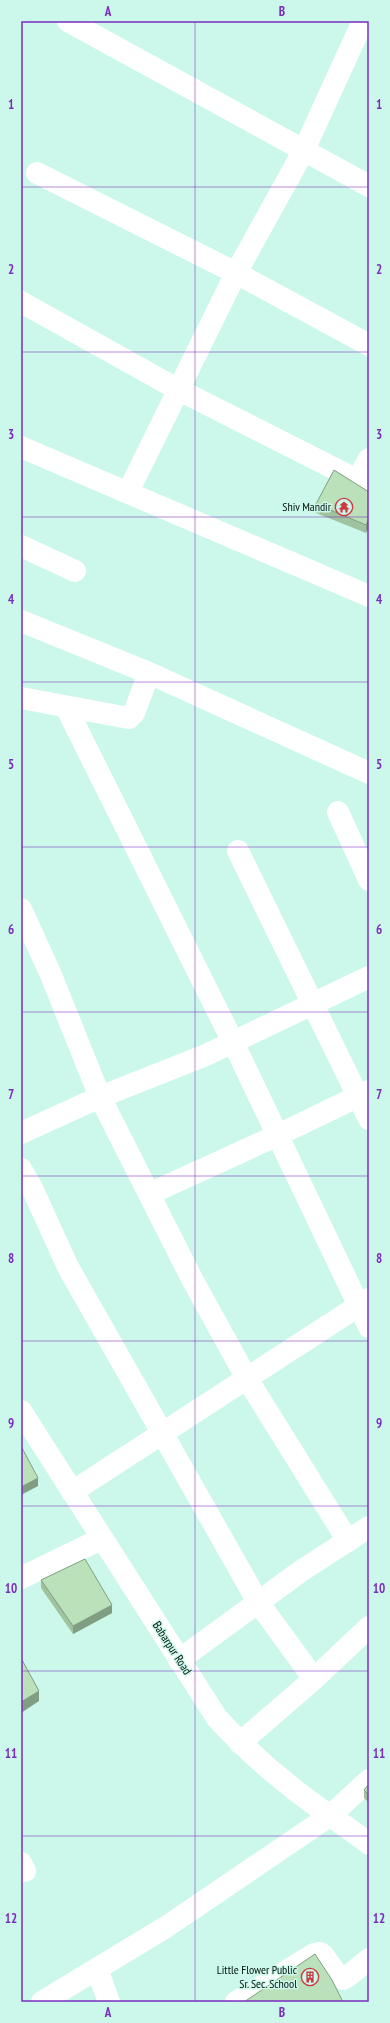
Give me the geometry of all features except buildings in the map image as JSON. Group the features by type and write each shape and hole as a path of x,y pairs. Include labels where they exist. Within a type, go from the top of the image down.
{"street":[{"path":"68,21 369,186"},
{"path":"128,492 236,273 304,150 363,21"},
{"path":"37,173 236,273 369,345"},
{"path":"21,302 179,390 363,483 369,459"},
{"path":"21,447 369,596"},
{"path":"21,546 76,571"},
{"path":"21,622 149,673 369,773"},
{"path":"21,698 129,718 134,713 149,673"},
{"path":"66,707 278,1135 364,1302 369,1327"},
{"path":"338,812 369,880"},
{"path":"238,851 313,1004 363,1093 369,1119"},
{"path":"21,909 51,975 100,1097 192,1279 246,1377 348,1541"},
{"path":"21,1133 100,1097 233,1042 369,977"},
{"path":"149,1194 278,1135 363,1093"},
{"path":"21,1168 32,1188 68,1267 258,1602 314,1679"},
{"path":"72,1492 163,1434 246,1377 364,1302"},
{"name":"Babarpur Road","path":"21,1410 101,1539 217,1718 240,1743 319,1808 349,1827 369,1844"},
{"path":"179,1660 301,1571 369,1527"},
{"path":"21,1578 101,1539"},
{"path":"240,1743 314,1679 369,1626"},
{"path":"42,2002 166,1927 331,1815 369,1780"},
{"path":"236,2002 314,1954 320,1953 323,1955 338,1976 343,1979 348,1977 369,1959"},
{"path":"97,1969 109,2002"}],"place":[{"name":"Shiv Mandir","path":"344,507"},
{"name":"Little Flower Public Sr. Sec. School","path":"310,1977"}]}
